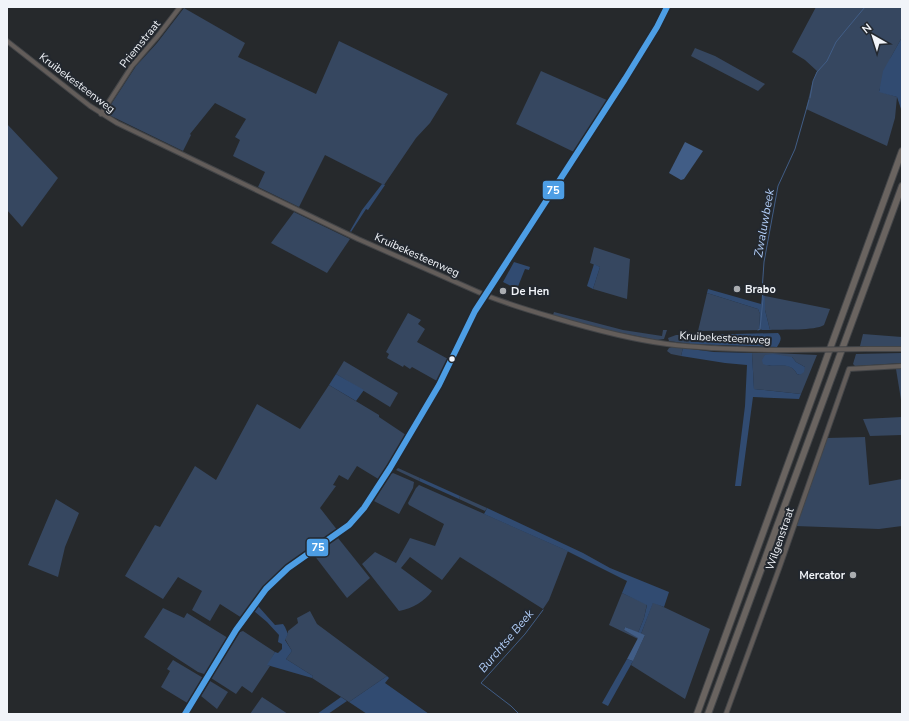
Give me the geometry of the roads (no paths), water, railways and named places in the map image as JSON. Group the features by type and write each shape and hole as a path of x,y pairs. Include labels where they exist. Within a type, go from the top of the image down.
{"highway":[{"path":"697,714 902,151"},
{"path":"708,714 902,186"},
{"path":"895,207 902,196"}],"street":[{"name":"Priemstraat","path":"101,114 132,66 180,7"},
{"path":"185,714 236,630 266,589 288,568 349,525 368,502 439,385 475,311 641,54 667,7"},
{"name":"Kruibekesteenweg","path":"7,41 101,114 117,124 358,239 505,303 595,330 666,344 740,350 902,349"},
{"name":"Wilgenstraat","path":"726,714 777,575 849,369 902,366"}],"waterway":[{"name":"Zwaluwbeek","path":"810,98 813,81 817,72 827,61 836,42 865,7"},
{"name":"Zwaluwbeek","path":"758,330 760,329 763,299 762,291 764,262 778,186 795,149 809,100"},
{"name":"Burchtse Beek","path":"519,714 481,683 525,634 543,610"}],"place":[{"name":"Brabo","path":"737,289"},
{"name":"De Hen","path":"503,291"},
{"name":"Mercator","path":"853,575"}]}
